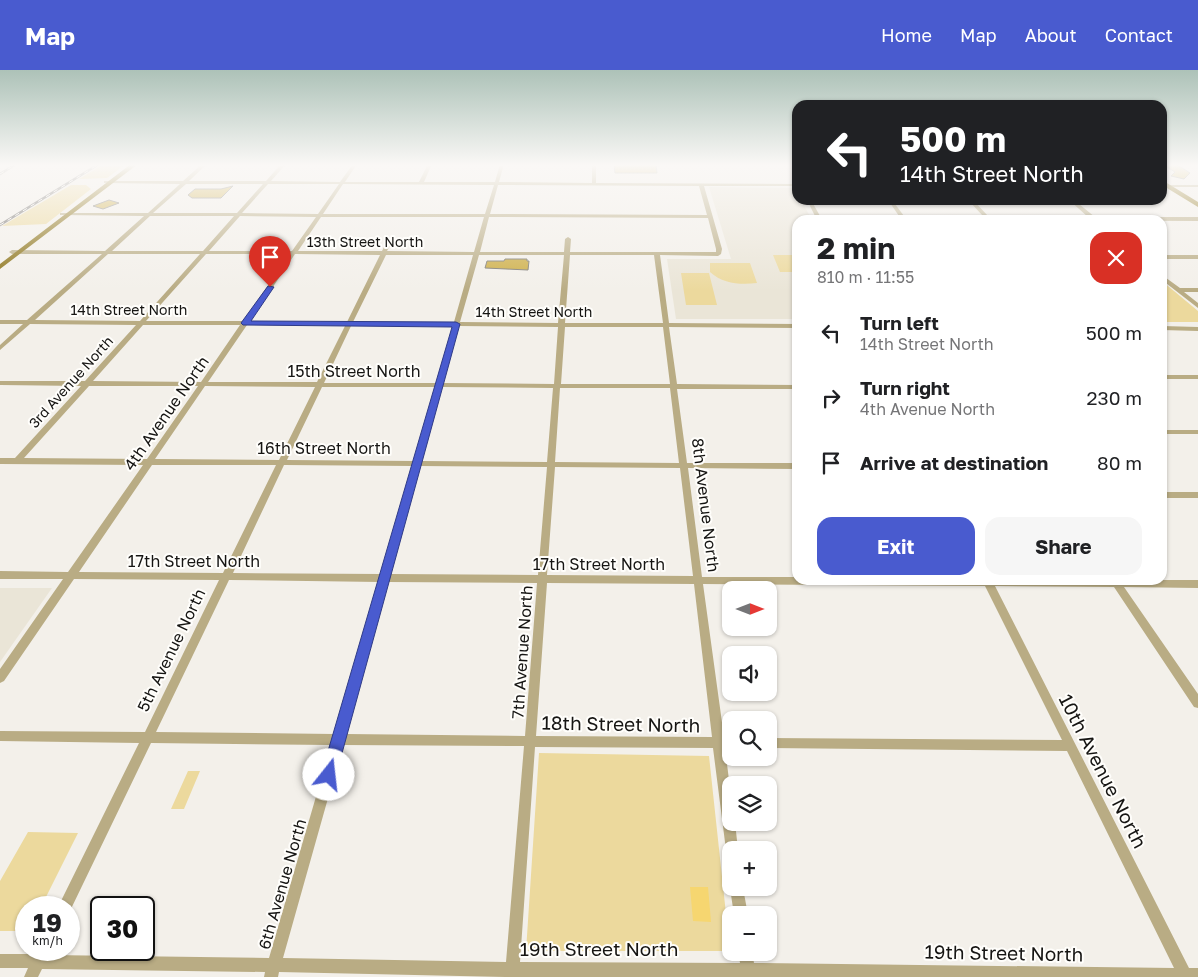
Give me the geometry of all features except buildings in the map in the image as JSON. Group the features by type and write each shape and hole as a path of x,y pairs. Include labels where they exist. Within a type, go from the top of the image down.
{"main road":[{"path":"0,260 73,206"},
{"path":"0,266 79,206"}],"street":[{"path":"0,348 158,206"},
{"name":"3rd Avenue North","path":"17,461 246,206"},
{"name":"4th Avenue North","path":"0,678 326,206"},
{"name":"6th Avenue North","path":"273,971 490,206"},
{"path":"62,214 711,217 708,206"},
{"path":"1079,206 1089,215"},
{"name":"13th Street North","path":"12,252 294,253 385,249 476,254 718,254 720,251 711,217"},
{"path":"1167,219 1198,219"},
{"name":"7th Avenue North","path":"513,973 568,239"},
{"name":"5th Avenue North","path":"71,896 385,249"},
{"name":"8th Avenue North","path":"657,254 731,841"},
{"path":"1167,257 1198,257"},
{"path":"1167,280 1198,306"},
{"path":"1179,290 1198,290"},
{"name":"14th Street North","path":"0,322 792,326"},
{"path":"1167,328 1198,329"},
{"path":"1167,377 1198,377"},
{"name":"15th Street North","path":"0,383 792,387"},
{"path":"1167,432 1198,432"},
{"name":"16th Street North","path":"0,461 792,466"},
{"path":"1167,495 1198,495"},
{"name":"17th Street North","path":"0,575 792,581"},
{"name":"17th Street North","path":"1167,584 1198,584"},
{"name":"10th Avenue North","path":"990,585 1189,976"},
{"path":"1118,585 1198,703"},
{"name":"18th Street North","path":"0,736 719,743"},
{"path":"777,743 1070,746"},
{"name":"19th Street North","path":"0,961 15,959"},
{"name":"19th Street North","path":"80,959 273,971 1189,976"},
{"path":"31,977 39,961"}],"shaded area":[{"path":"35,206 69,206 46,224 2,226"},
{"path":"715,206 804,206 809,215 792,215 792,319 676,319 667,259 731,259"},
{"path":"773,255 792,255 792,272 780,272"},
{"path":"710,263 750,263 757,283 739,284 721,279 710,272"},
{"path":"681,273 709,273 717,305 686,305"},
{"path":"1167,285 1198,311 1198,322 1167,322"},
{"path":"0,588 52,588 0,662"},
{"path":"539,753 709,756 722,877 722,896 724,896 725,906 722,906 722,951 526,951"},
{"path":"188,771 200,771 184,809 171,809"},
{"path":"28,832 78,833 46,896 15,896 15,931 0,931 0,881"},
{"path":"690,887 708,887 711,922 693,921"}],"railway":[{"path":"0,225 30,206"}],"route":[{"path":"270,287 246,323 456,324 329,775"}]}
